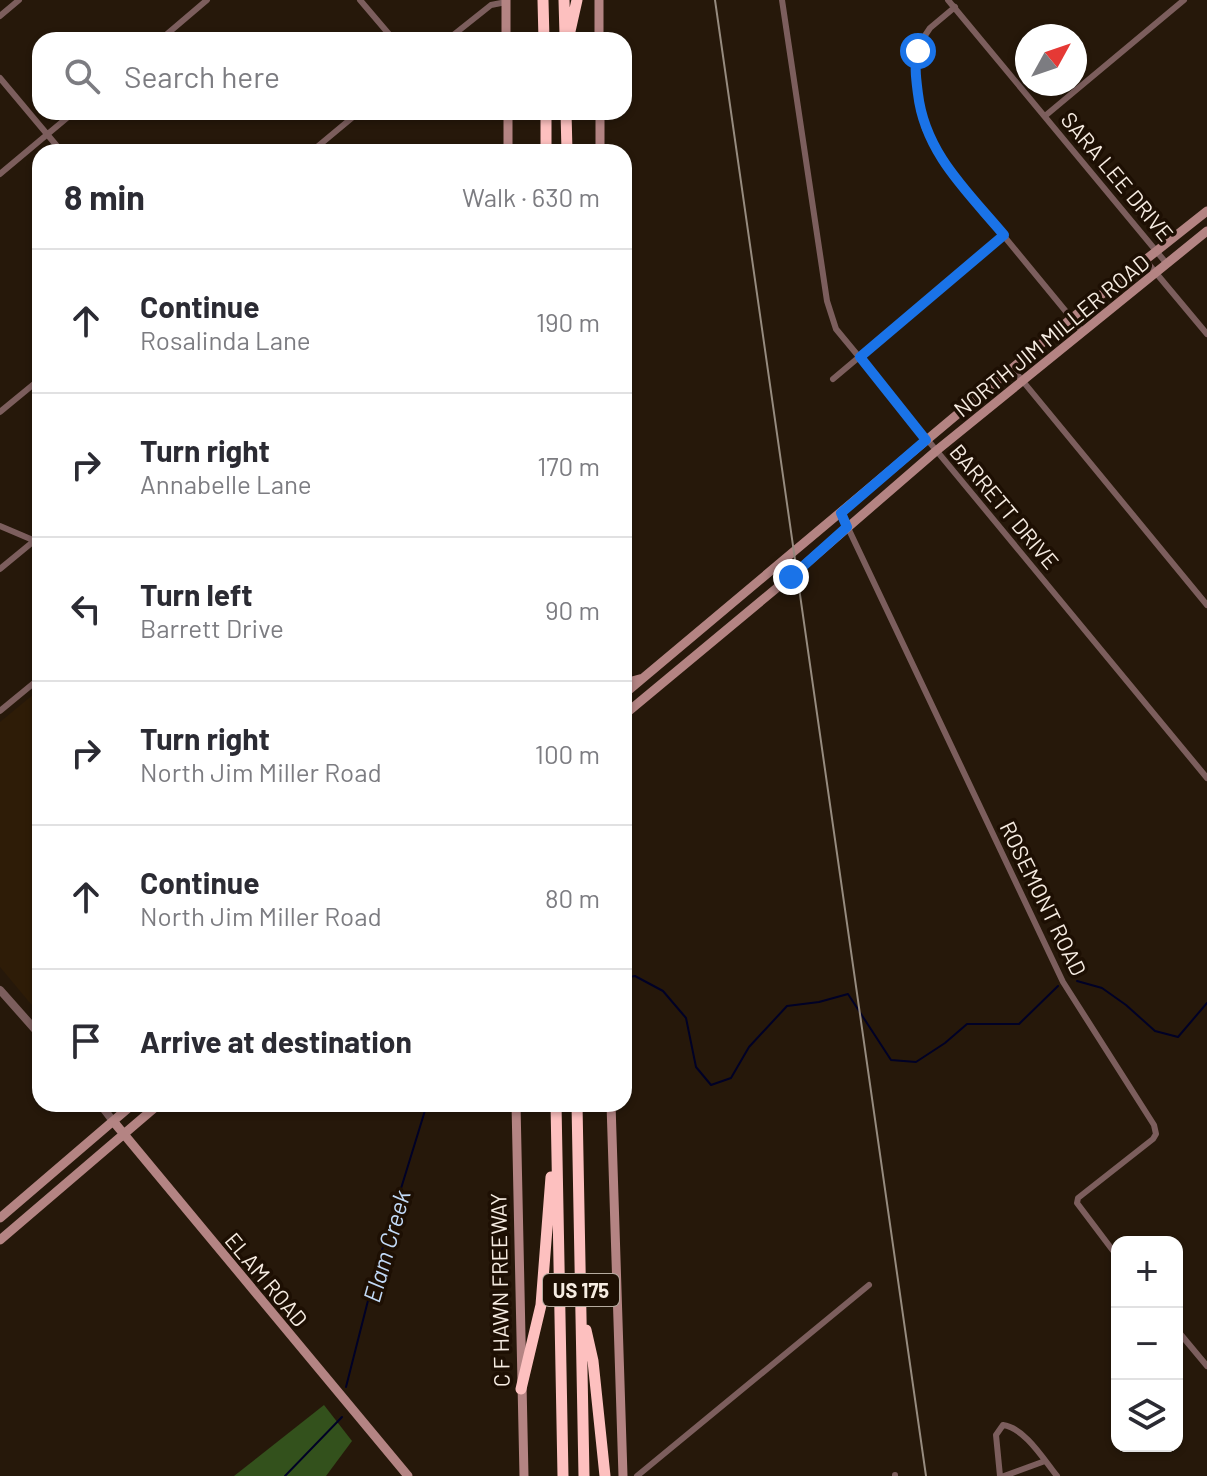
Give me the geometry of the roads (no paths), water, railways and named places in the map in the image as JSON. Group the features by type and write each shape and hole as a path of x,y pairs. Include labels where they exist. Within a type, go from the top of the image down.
{"highway":[{"path":"543,0 544,32"},
{"path":"564,0 566,32"},
{"path":"568,32 577,0"},
{"path":"546,120 546,144"},
{"path":"566,120 567,144"},
{"name":"US 175","path":"556,1112 563,1476"},
{"name":"US 175","path":"577,1112 584,1476"},
{"path":"521,1389 541,1305 548,1193 556,1152"},
{"path":"581,1310 593,1361 605,1476"}],"main road":[{"path":"599,0 599,32"},
{"path":"506,1 506,32"},
{"path":"508,120 508,144"},
{"path":"600,120 600,144"},
{"name":"NORTH JIM MILLER ROAD","path":"632,688 1072,318 1207,211"},
{"name":"NORTH JIM MILLER ROAD","path":"632,708 936,451 1207,231"},
{"path":"632,681 652,672"},
{"path":"0,1218 124,1112"},
{"path":"0,1240 150,1112"},
{"name":"C F HAWN FREEWAY","path":"516,1112 524,1476"},
{"path":"611,1112 623,1476"},
{"name":"ELAM ROAD","path":"113,1121 408,1476"}],"street":[{"path":"0,16 19,0"},
{"path":"169,32 207,0"},
{"path":"360,0 387,32"},
{"name":"BARRETT DRIVE","path":"782,0 827,301 836,329 1207,778"},
{"name":"SARA LEE DRIVE","path":"948,0 1167,264"},
{"path":"1045,116 1184,0"},
{"path":"457,32 491,5 506,1"},
{"path":"955,7 930,28 922,40 914,66 925,129 943,162 1082,331"},
{"path":"0,78 32,116"},
{"path":"35,120 55,144"},
{"path":"35,144 64,120"},
{"path":"321,144 349,120"},
{"path":"0,174 32,147"},
{"path":"833,379 1004,235"},
{"path":"1146,261 1207,334"},
{"path":"1012,368 1207,605"},
{"path":"0,412 32,386"},
{"name":"ROSEMONT ROAD","path":"841,513 1063,982 1154,1125 1156,1134 1153,1139 1078,1198 1077,1203 1111,1248"},
{"path":"0,526 32,538"},
{"path":"0,569 32,545"},
{"path":"0,711 32,685"},
{"path":"0,990 32,1026"},
{"path":"0,1008 8,1000"},
{"name":"ELAM ROAD","path":"106,1112 113,1121"},
{"path":"637,1476 869,1285"},
{"path":"1183,1337 1206,1363"},
{"path":"1045,1461 1002,1476 996,1435 1003,1425 1012,1426 1045,1461 1057,1476"}],"waterway":[{"name":"Elam Creek","path":"632,977 663,991 686,1018 696,1067 711,1085 731,1078 749,1047 787,1006 848,994 891,1060 916,1062 967,1024 1019,1024 1058,986"},
{"name":"Elam Creek","path":"1077,981 1102,988 1155,1031 1178,1037 1207,1003"},
{"name":"Elam Creek","path":"346,1387 375,1273 425,1112"},
{"name":"Elam Creek","path":"285,1476 342,1417"}],"tram line":[{"path":"715,0 926,1476"}]}
